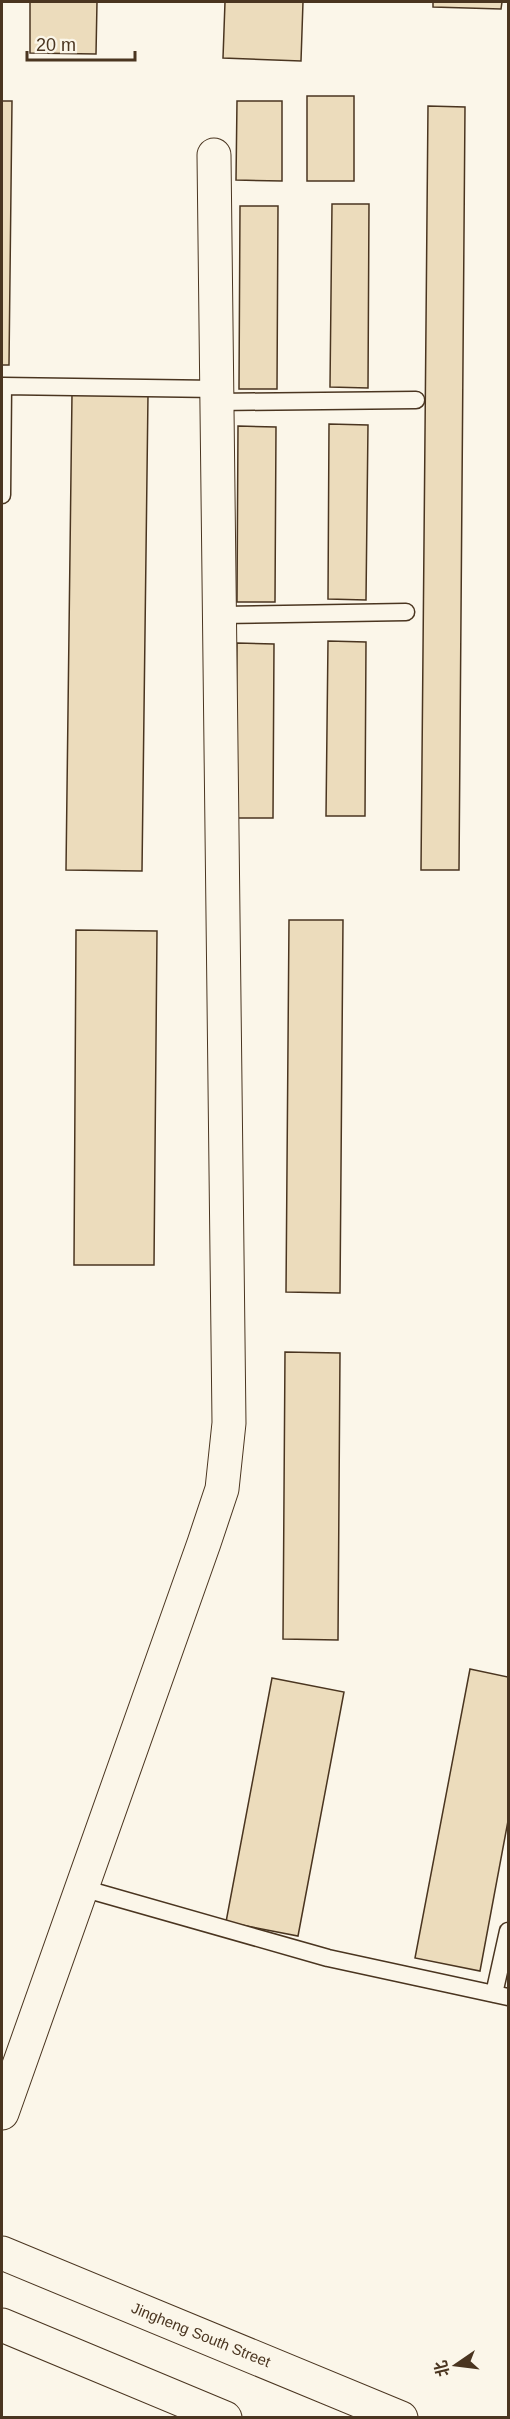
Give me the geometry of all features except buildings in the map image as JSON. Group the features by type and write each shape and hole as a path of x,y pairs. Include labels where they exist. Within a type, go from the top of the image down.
{"street":[{"path":"2,2113 222,1489 229,1423 214,155"},
{"name":"Jingheng South Street","path":"2,2253 401,2418"},
{"path":"2,2325 225,2418"}],"lane":[{"path":"2,495 3,386 416,400"},
{"path":"220,615 406,612"},
{"path":"82,1887 328,1958 501,1995 508,1931"}]}
